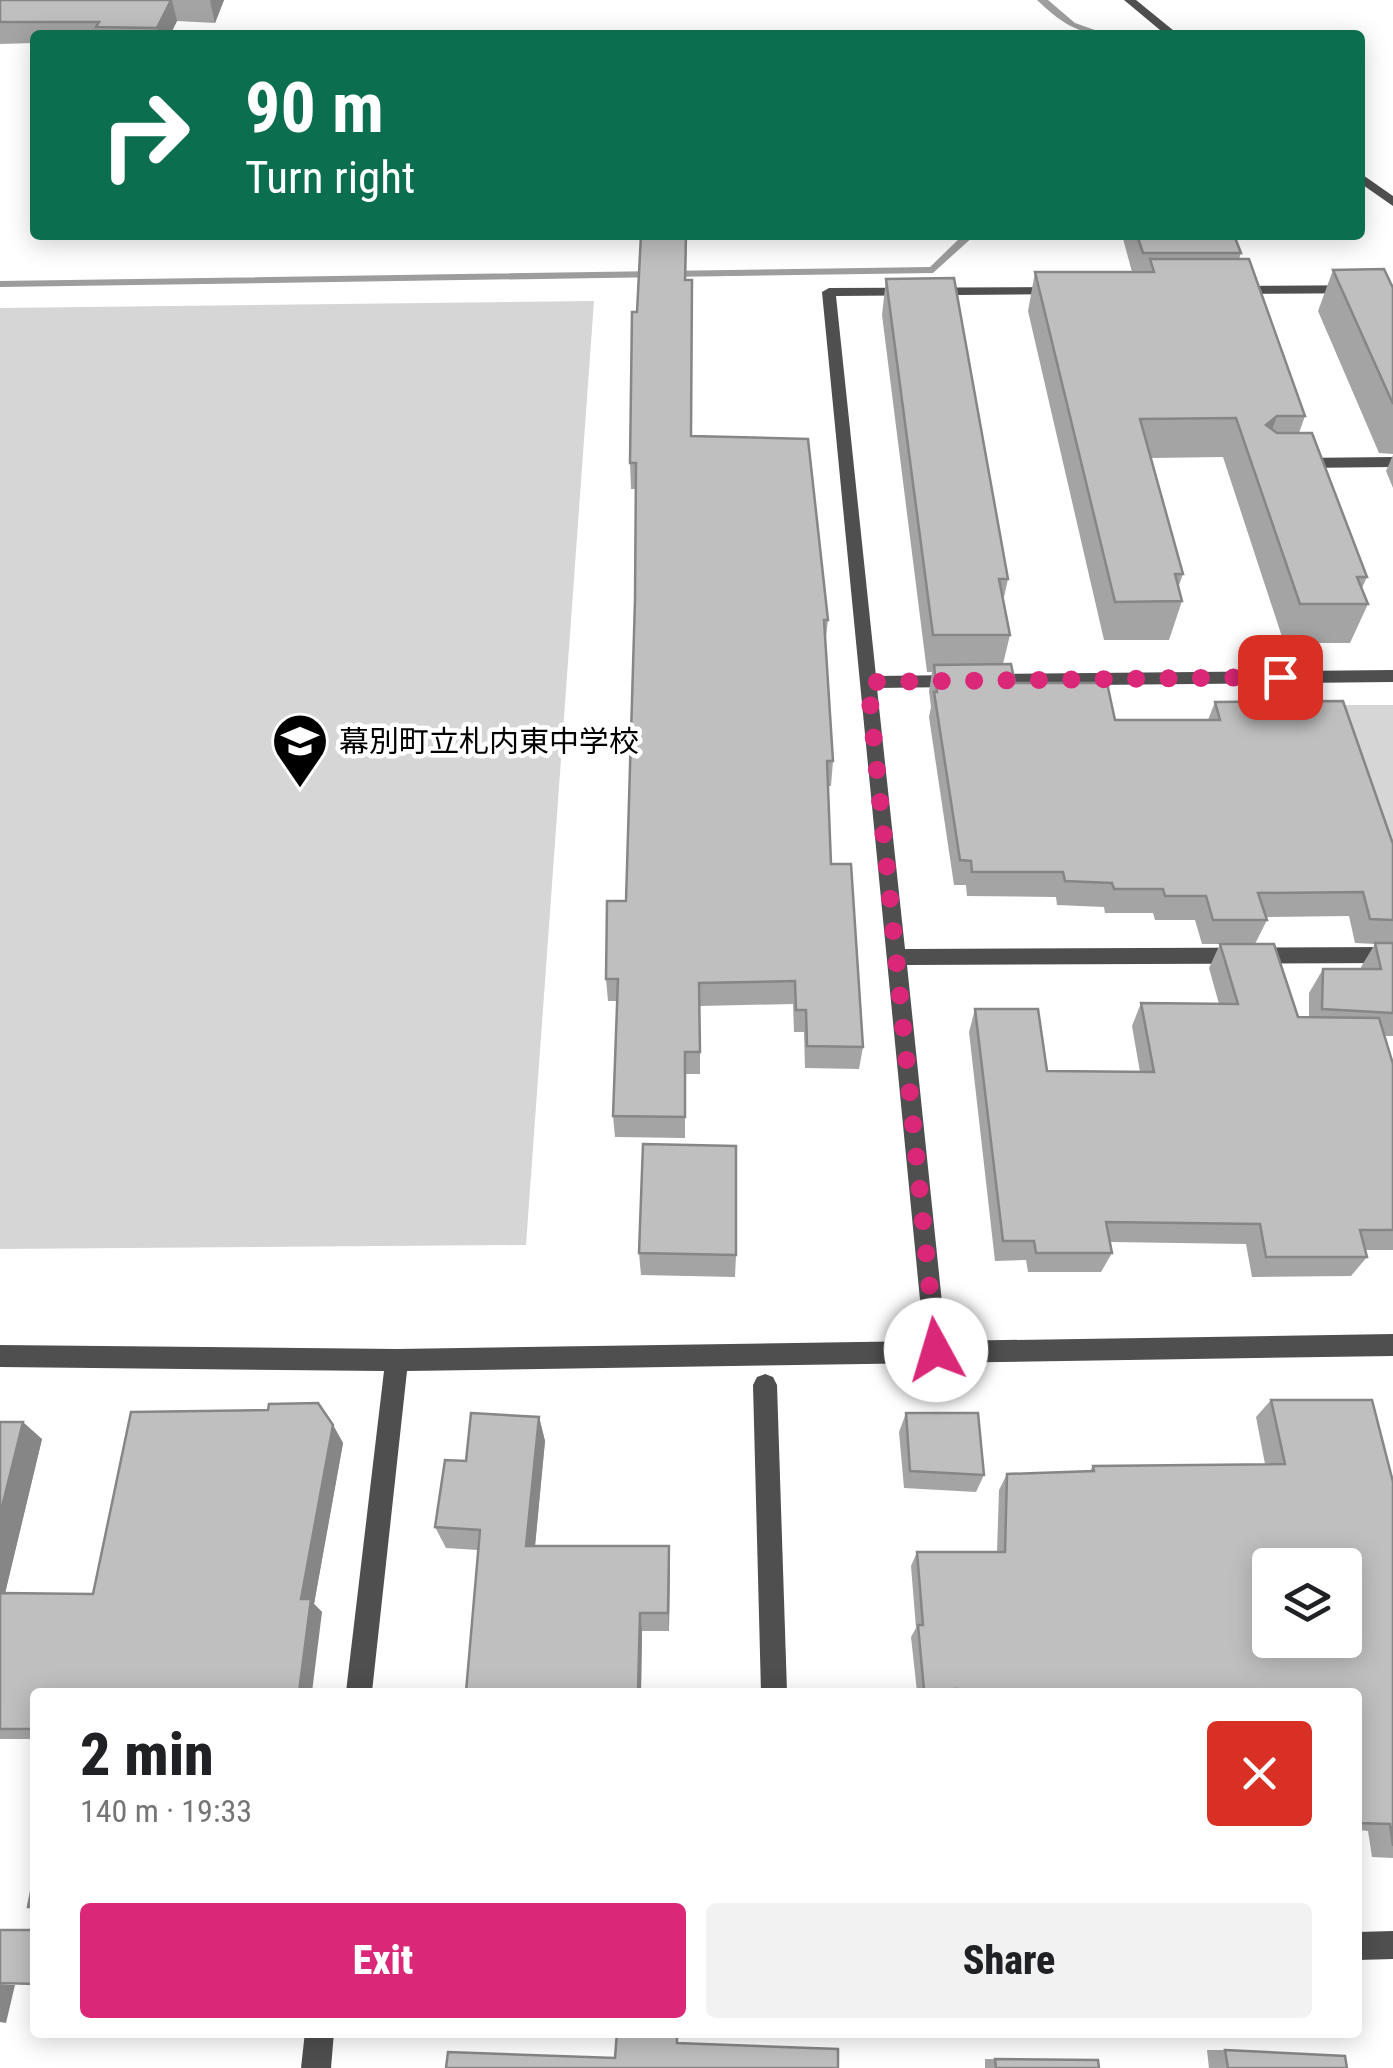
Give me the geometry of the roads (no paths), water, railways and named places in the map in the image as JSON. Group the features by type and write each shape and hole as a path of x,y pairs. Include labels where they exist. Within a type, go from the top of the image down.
{"street":[{"path":"1129,0 1167,30"},
{"path":"1365,182 1393,202"},
{"path":"1218,290 1393,289"},
{"path":"936,1350 828,292 1082,291"},
{"path":"1282,463 1393,462"},
{"path":"868,682 1393,676"},
{"path":"896,957 1393,955"},
{"path":"0,1356 397,1360 1393,1345"},
{"path":"359,1688 397,1360"},
{"path":"764,1385 774,1688"},
{"path":"1362,1946 1393,1946"},
{"path":"316,2068 319,2038"}],"waterway":[{"path":"1042,0 1072,25 1088,30"},
{"path":"0,284 933,270 964,240"}],"place":[{"name":"幕別町立札内東中学校","path":"300,790"}]}
